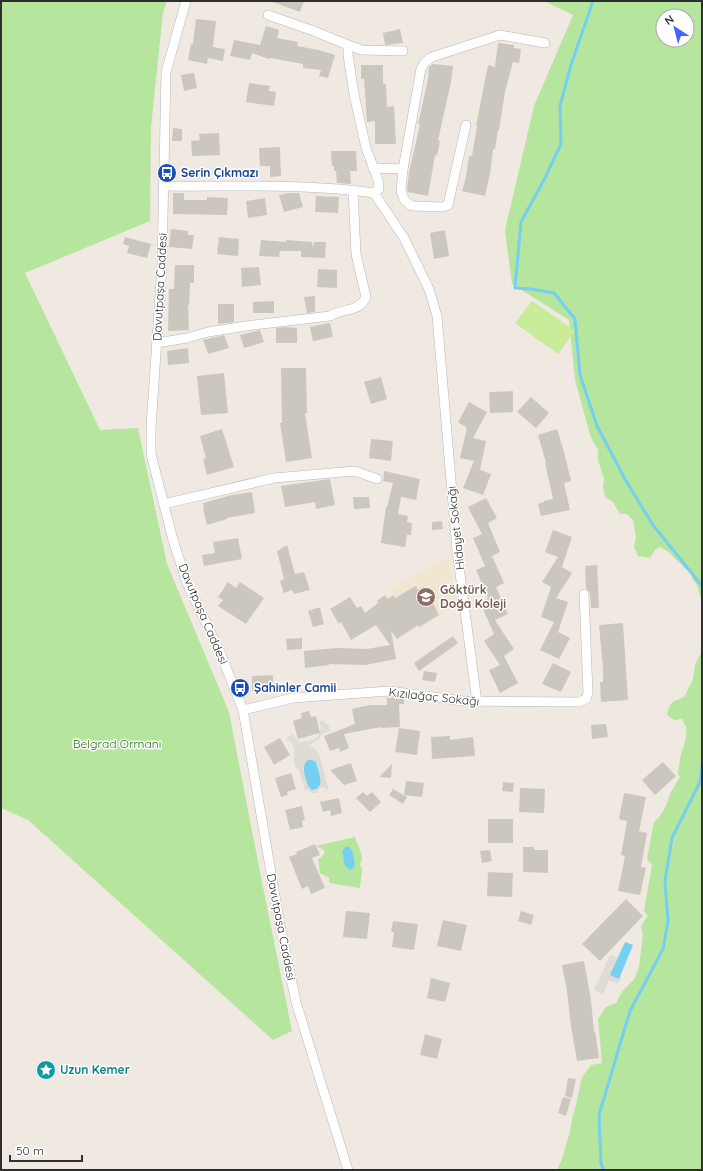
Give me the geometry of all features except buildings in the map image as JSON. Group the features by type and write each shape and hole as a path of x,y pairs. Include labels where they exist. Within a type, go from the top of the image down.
{"street":[{"name":"Davutpaşa Caddesi","path":"186,1 166,72 162,264 150,439 151,454 173,540 187,583 220,652 243,710 280,925 296,1002 348,1170"},
{"path":"268,15 362,50 403,51"},
{"path":"466,125 448,205 442,207 412,206 405,201 401,191 403,169 421,68 425,62 432,57 500,35 545,43"},
{"path":"164,186 304,187 374,193 380,189 366,148 354,94 348,55 348,45"},
{"path":"374,168 403,169"},
{"path":"157,343 187,338 208,332 246,326 330,316 338,312 360,306 364,303 366,297 356,254 353,190"},
{"name":"Hidayet Sokağı","path":"374,193 404,238 429,289 437,316 457,551 477,702"},
{"path":"164,504 274,478 355,471 377,479"},
{"name":"Kızılağaç Sokağı","path":"243,710 293,698 389,691 477,702 580,702 586,699 588,693 584,594"}],"shaded area":[{"name":"Göktürk Doğa Koleji","path":"449,556 456,604 418,629 391,589"},
{"path":"319,720 325,722 329,726 330,731 322,734 319,739 310,745 319,753 329,791 323,787 320,788 317,793 312,793 308,790 305,791 299,770 294,764 294,748 291,742 286,739 292,734 300,742 309,741 317,737 321,727"},
{"path":"610,955 618,958 611,975 621,978 618,984 609,980 603,994 594,990"}],"green space":[{"name":"Belgrad Ormanı","path":"1,1 167,1 163,13 151,127 150,221 25,273 100,430 138,428 167,564 229,712 292,1031 273,1040 28,820 1,808"},
{"path":"544,1 702,1 702,601 697,585 691,574 667,551 660,547 655,550 650,558 638,556 634,547 636,537 633,520 627,514 620,514 613,502 605,497 603,486 604,479 598,460 598,449 591,438 575,380 569,320 512,284 505,230 534,106 573,15"},
{"path":"532,301 575,331 558,354 515,323"},
{"path":"702,651 702,1170 557,1170 562,1159 570,1131 582,1077 591,1065 602,1063 598,1019 606,1007 616,1003 622,992 635,978 639,966 643,934 641,926 648,916 644,911 652,865 647,859 654,822 666,806 670,794 680,777 678,774 679,762 686,734 686,726 682,719 674,720 667,715 672,703 684,697 693,680 695,665"},
{"path":"355,837 362,858 360,864 362,869 360,888 329,883 329,878 320,873 318,860 325,853 324,850 316,846"}],"water":[{"path":"308,760 316,762 320,779 317,789 312,790 308,786 304,772 304,765"},
{"path":"345,847 349,847 352,850 355,865 350,870 344,863 342,852"},
{"path":"625,942 633,945 619,979 610,975"}],"waterway":[{"path":"593,1 571,65 560,106 561,144 545,178 521,222 515,288 554,293 575,319 580,375 597,426 626,481 653,525 702,586"},
{"path":"604,1170 601,1164 599,1115 630,1011 663,949 668,921 665,881 672,838 700,782 702,765"}],"place":[{"name":"Serin Çıkmazı","path":"167,173"},
{"name":"Göktürk Doğa Koleji","path":"426,597"},
{"name":"Şahinler Camii","path":"240,688"},
{"name":"Uzun Kemer","path":"46,1070"}]}
